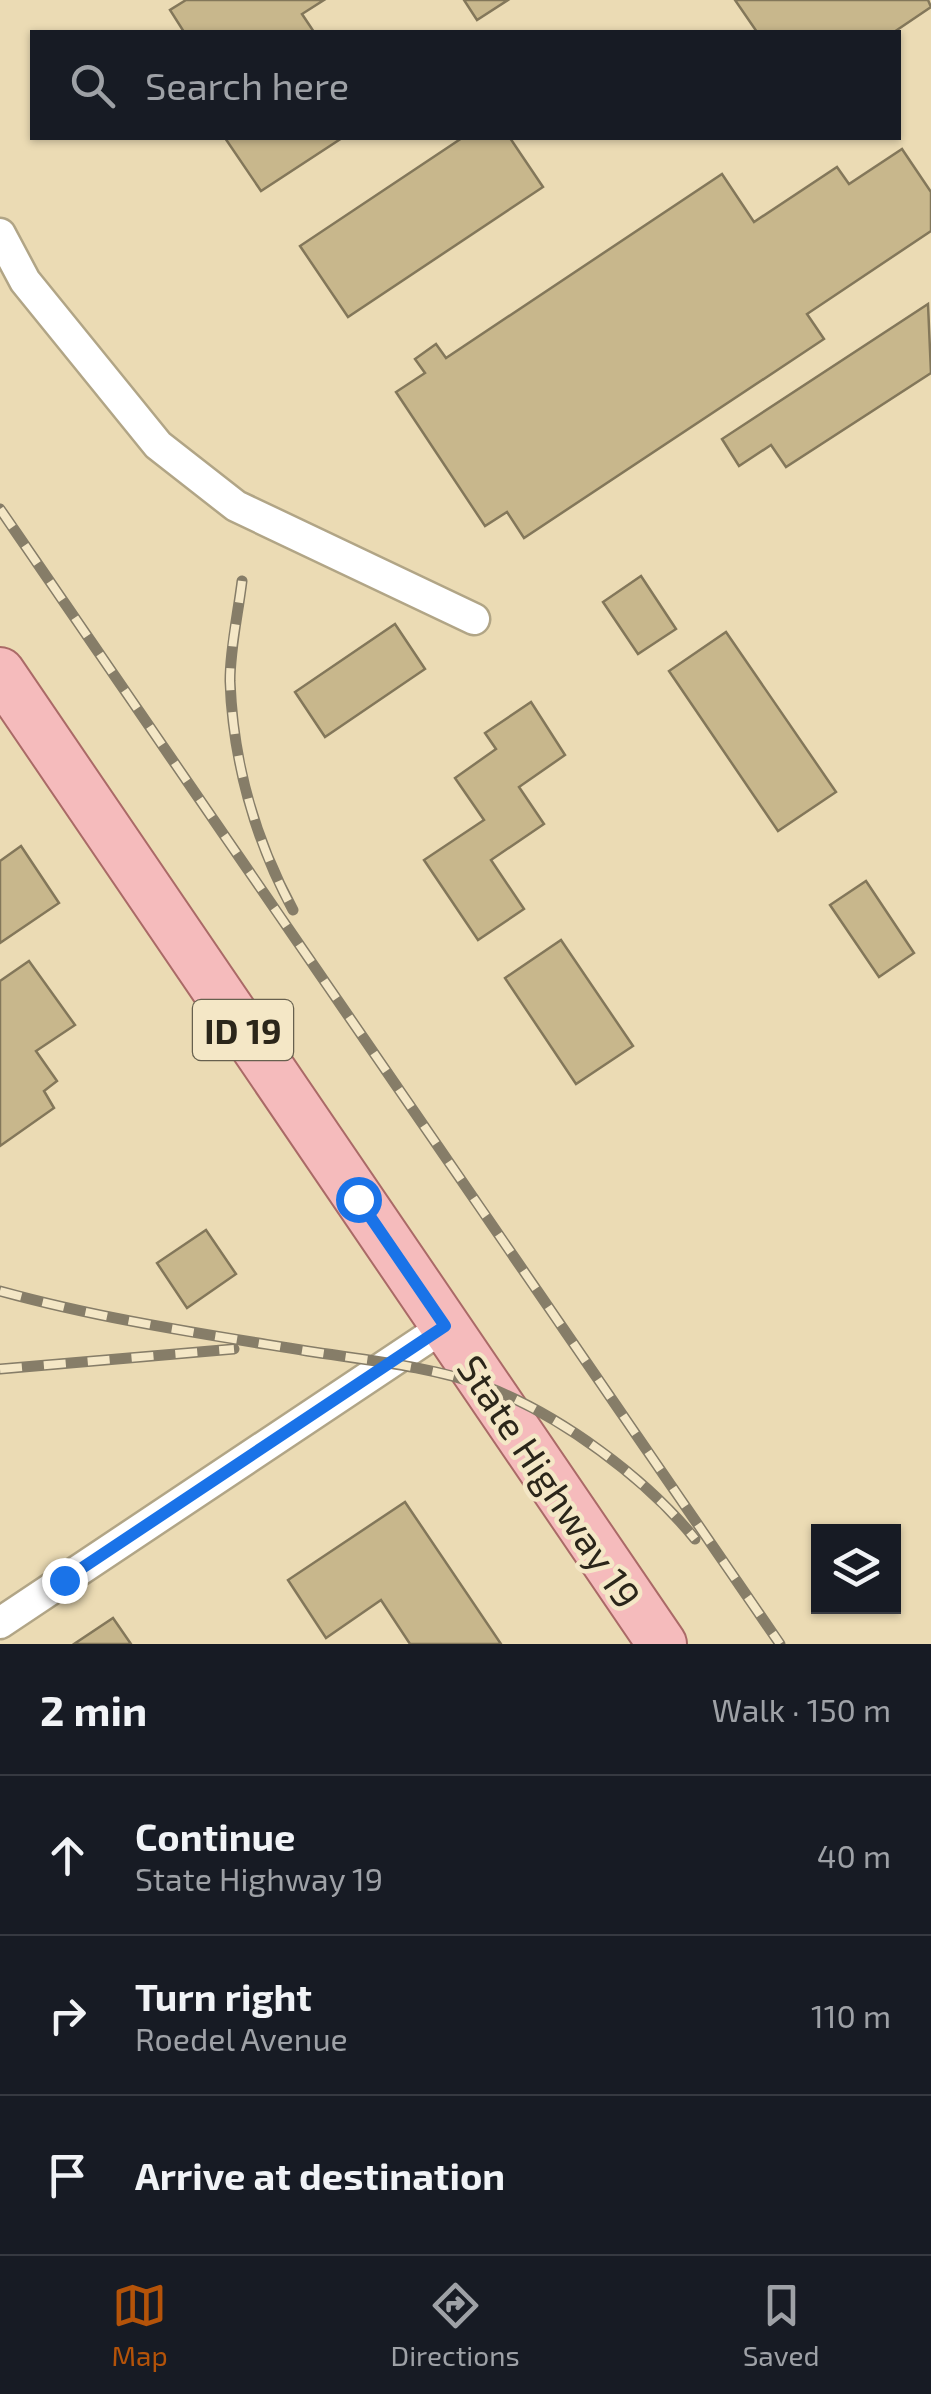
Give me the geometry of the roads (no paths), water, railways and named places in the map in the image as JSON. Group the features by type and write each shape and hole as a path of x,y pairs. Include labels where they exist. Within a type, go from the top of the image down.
{"main road":[{"name":"State Highway 19","path":"4,687 662,1644"}],"street":[{"path":"0,234 26,281 158,445 236,506 474,619"},
{"path":"0,1623 445,1326"}],"railway":[{"path":"0,509 780,1644"},
{"path":"242,581 230,669 236,741 257,828 293,910"},
{"path":"0,1291 153,1325 421,1369 487,1387 543,1414 600,1451 652,1493 695,1539"},
{"path":"0,1369 234,1349"}]}
